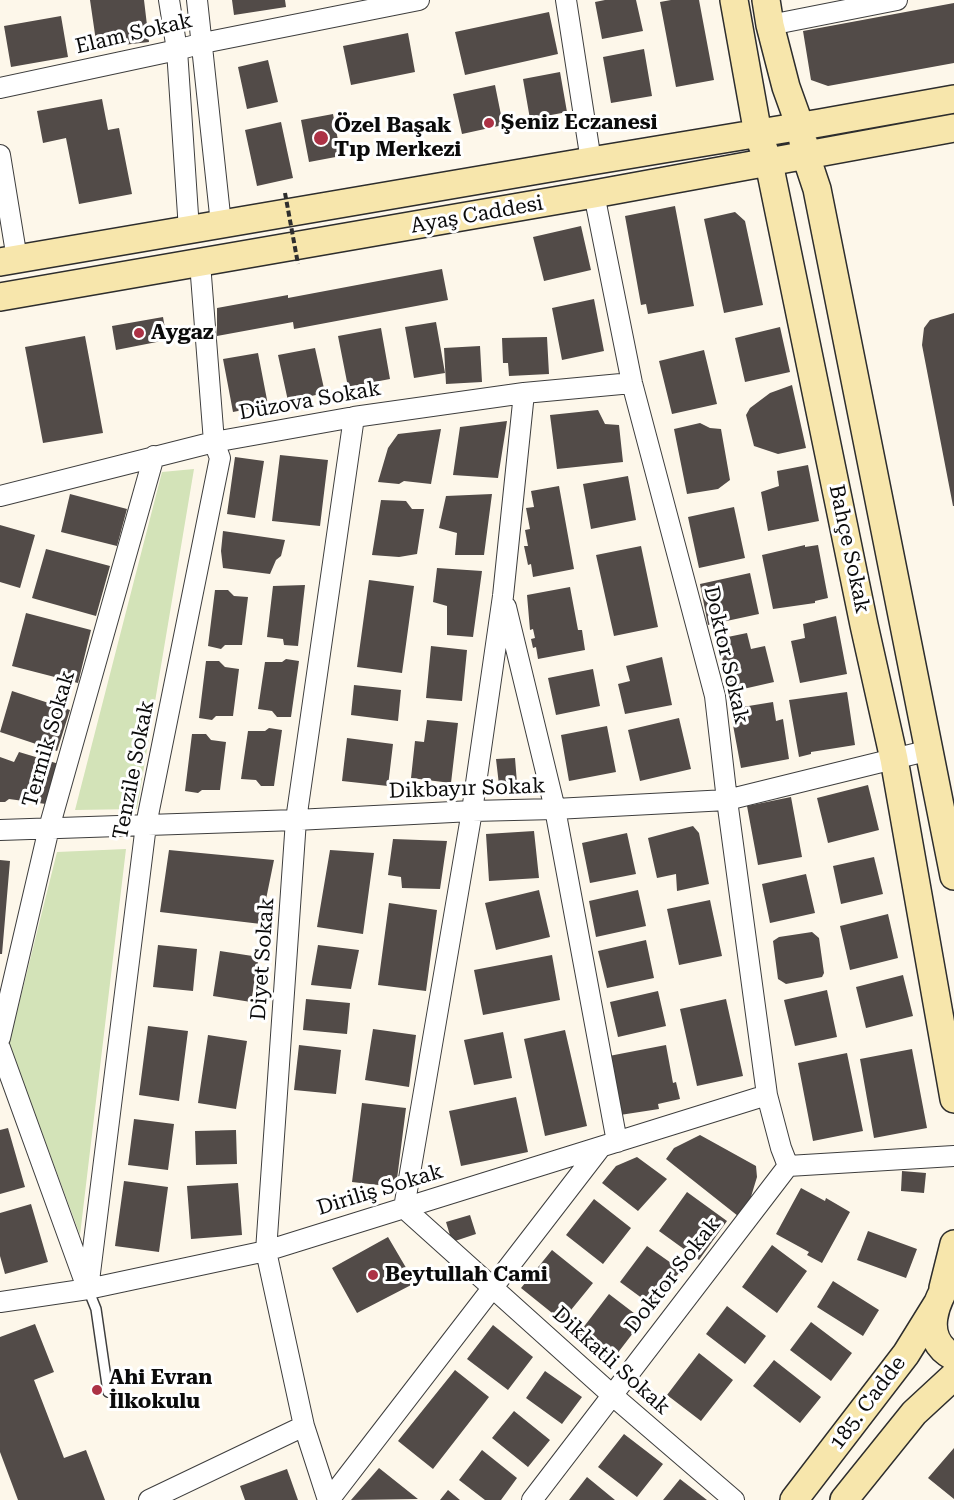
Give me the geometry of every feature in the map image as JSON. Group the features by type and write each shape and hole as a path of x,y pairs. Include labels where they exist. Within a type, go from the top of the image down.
{"street":[{"path":"169,0 177,50 189,230"},
{"path":"197,0 221,224"},
{"path":"566,0 591,161"},
{"name":"Bahçe Sokak","path":"734,0 758,134 769,163 894,759 954,1099"},
{"path":"768,12 897,0"},
{"name":"Elam Sokak","path":"0,87 410,1"},
{"name":"Bahçe Sokak","path":"768,12 786,87 800,126 806,156 817,189 954,876"},
{"name":"Ayaş Caddesi","path":"8,261 954,99"},
{"name":"Ayaş Caddesi","path":"0,297 954,129"},
{"path":"0,155 8,261"},
{"name":"Doktor Sokak","path":"532,1500 788,1166 767,1095 715,696 632,383 594,194"},
{"name":"Tenzile Sokak","path":"88,1289 146,825 220,458 214,442 200,263"},
{"name":"Düzova Sokak","path":"0,496 214,442 354,417 524,393 632,383"},
{"path":"404,1208 472,811 503,596 524,393"},
{"name":"Diyet Sokak","path":"328,1500 304,1426 266,1251 296,820 354,417"},
{"name":"Termik Sokak","path":"0,1038 49,828 154,456"},
{"path":"328,1500 493,1287 609,1144 555,809 503,596"},
{"name":"Dikbayır Sokak","path":"0,830 296,820 727,800 930,750"},
{"path":"0,1048 88,1289"},
{"name":"Diriliş Sokak","path":"0,1302 88,1289 266,1251 767,1095"},
{"path":"788,1166 954,1156"},
{"name":"Dikkatli Sokak","path":"404,1208 612,1395 734,1500"},
{"path":"954,1244 945,1289 933,1319 934,1334 940,1347 954,1357"},
{"name":"185. Cadde","path":"794,1500 906,1354 945,1289"},
{"name":"185. Cadde","path":"844,1500 914,1413 954,1376"},
{"path":"149,1500 304,1426"}],"lane":[{"path":"88,1289 96,1309 108,1392"}],"path":[{"path":"285,193 298,264"}],"green space":[{"path":"194,469 137,809 75,810 162,472"},
{"path":"126,849 80,1235 9,1044 57,852"}],"building":[{"path":"90,0 144,0 149,42 97,48"},
{"path":"232,0 285,0 286,7 234,15"},
{"path":"636,0 643,31 602,39 595,2"},
{"path":"699,0 714,80 676,87 660,2"},
{"path":"954,3 954,63 828,86 811,80 803,31"},
{"path":"549,12 558,54 465,75 455,32"},
{"path":"61,16 68,57 11,67 4,26"},
{"path":"408,33 415,72 351,85 343,46"},
{"path":"644,49 652,96 611,103 603,57"},
{"path":"268,60 278,102 247,109 238,67"},
{"path":"560,72 567,112 530,119 523,79"},
{"path":"495,85 503,125 462,134 453,94"},
{"path":"102,99 108,130 119,128 132,194 79,204 66,138 43,143 37,111"},
{"name":"Özel Başak Tıp Merkezi","path":"333,114 341,156 309,162 301,120"},
{"path":"281,122 293,178 257,186 245,130"},
{"path":"675,206 694,306 648,314 646,304 641,305 625,216"},
{"path":"735,212 745,221 763,305 724,313 704,219"},
{"path":"581,226 591,270 544,281 533,237"},
{"path":"442,269 448,300 294,329 293,322 217,336 217,308 288,295 288,298"},
{"path":"594,299 604,351 562,360 552,308"},
{"path":"954,313 953,506 922,345 924,328 930,320"},
{"path":"163,317 167,340 116,350 112,326"},
{"path":"436,322 445,373 414,378 405,327"},
{"path":"780,327 790,372 745,382 735,338"},
{"path":"381,328 390,379 348,387 338,336"},
{"path":"85,336 103,433 43,443 25,347"},
{"path":"547,337 549,374 509,376 508,363 503,363 502,338"},
{"path":"480,346 482,382 446,384 444,348"},
{"path":"315,348 325,393 288,401 278,355"},
{"path":"704,350 717,404 672,414 659,361"},
{"path":"258,353 268,405 233,412 223,359"},
{"path":"792,385 806,448 778,454 754,446 746,415 750,408 770,393"},
{"path":"598,410 605,424 619,425 623,462 557,469 550,415"},
{"path":"507,421 498,478 453,475 460,427"},
{"path":"700,423 710,428 721,429 730,480 718,489 687,494 674,429"},
{"path":"441,429 431,484 404,481 399,484 378,482 388,448 398,434"},
{"path":"280,455 328,460 320,526 272,521"},
{"path":"235,457 264,461 255,518 227,514"},
{"path":"808,465 819,521 768,531 761,492 779,486 777,471"},
{"path":"628,476 636,520 591,529 583,484"},
{"path":"559,486 574,569 533,577 524,546 528,546 525,530 530,529 526,508 534,507 531,491"},
{"path":"70,494 127,509 117,546 61,532"},
{"path":"492,494 484,555 455,555 457,533 439,528 446,496"},
{"path":"381,500 406,501 412,509 424,509 417,554 399,557 372,555"},
{"path":"734,507 745,558 699,568 688,517"},
{"path":"0,525 35,535 20,588 0,582"},
{"path":"223,531 285,540 281,556 276,560 270,574 223,568 221,551"},
{"path":"805,545 805,547 818,545 828,598 815,601 815,603 773,609 762,555"},
{"path":"641,546 658,627 614,636 596,555"},
{"path":"46,549 110,566 96,616 32,598"},
{"path":"437,568 482,571 473,637 447,635 447,606 433,602"},
{"path":"750,573 759,614 708,625 700,584"},
{"path":"369,580 414,586 402,673 357,667"},
{"path":"305,585 298,646 284,645 283,639 267,637 273,586"},
{"path":"570,587 578,630 582,630 585,650 538,659 536,647 533,648 531,639 535,638 533,629 530,630 527,595"},
{"path":"215,590 228,590 234,596 248,597 242,645 225,645 221,649 208,646"},
{"path":"26,613 91,630 78,683 12,666"},
{"path":"836,616 847,674 800,683 791,641 805,638 803,624"},
{"path":"747,633 751,649 765,646 774,682 730,692 718,639"},
{"path":"431,646 467,650 462,701 426,698"},
{"path":"662,657 672,705 625,714 618,684 630,681 626,666"},
{"path":"286,659 299,661 291,717 277,717 272,711 258,709 265,662 282,662"},
{"path":"206,661 219,661 225,667 239,669 233,716 216,716 212,720 199,718"},
{"path":"593,669 600,706 556,715 548,678"},
{"path":"354,685 401,690 398,721 351,715"},
{"path":"12,691 70,710 57,751 0,732"},
{"path":"847,692 855,745 811,752 811,754 799,757 789,700"},
{"path":"773,702 776,721 783,719 789,759 741,768 730,709"},
{"path":"679,718 691,769 640,781 628,730"},
{"path":"427,720 458,723 451,783 411,778 415,741 424,742"},
{"path":"607,726 616,772 569,781 561,735"},
{"path":"269,728 282,730 274,786 261,786 256,780 241,779 248,731 265,731"},
{"path":"192,734 206,734 211,740 226,742 220,790 202,790 198,793 185,791"},
{"path":"347,738 393,744 388,786 342,781"},
{"path":"19,752 59,764 46,804 9,799 0,802 0,757 14,762"},
{"path":"515,758 517,783 499,785 496,759"},
{"path":"868,785 879,830 828,843 817,798"},
{"path":"791,797 802,857 758,865 747,806"},
{"path":"693,826 699,833 709,884 677,891 676,874 657,878 648,838"},
{"path":"534,831 539,878 489,881 486,834"},
{"path":"627,833 636,874 590,883 582,843"},
{"path":"393,839 447,841 440,889 402,888 401,877 388,875"},
{"path":"169,850 274,860 261,924 160,912"},
{"path":"330,850 374,853 363,934 317,927"},
{"path":"874,857 883,894 841,904 833,866"},
{"path":"0,860 10,861 2,954 0,954"},
{"path":"806,874 815,913 770,923 762,884"},
{"path":"539,890 550,937 496,950 485,903"},
{"path":"638,890 646,926 596,937 589,901"},
{"path":"710,900 722,956 679,965 667,909"},
{"path":"389,903 437,910 426,991 378,985"},
{"path":"888,914 898,958 850,970 840,926"},
{"path":"812,932 819,938 824,973 822,977 786,984 778,979 773,941 779,937"},
{"path":"646,940 654,978 607,988 598,951"},
{"path":"158,945 197,949 193,991 153,987"},
{"path":"318,945 359,950 351,989 311,985"},
{"path":"220,951 259,957 251,1002 213,996"},
{"path":"552,955 560,1000 483,1015 474,970"},
{"path":"903,975 913,1016 866,1028 856,987"},
{"path":"827,990 837,1037 795,1046 784,1000"},
{"path":"658,991 666,1026 618,1037 610,1002"},
{"path":"306,999 350,1003 347,1034 303,1030"},
{"path":"726,999 743,1076 697,1086 680,1009"},
{"path":"148,1026 188,1031 179,1101 139,1095"},
{"path":"373,1029 416,1035 409,1087 365,1080"},
{"path":"565,1030 587,1126 545,1136 524,1039"},
{"path":"503,1032 512,1078 474,1085 464,1040"},
{"path":"208,1035 247,1041 236,1109 198,1103"},
{"path":"299,1045 341,1050 336,1094 294,1090"},
{"path":"666,1045 673,1083 676,1082 680,1099 658,1104 659,1109 620,1115 609,1056"},
{"path":"912,1049 927,1128 874,1138 860,1059"},
{"path":"847,1053 863,1131 813,1141 798,1063"},
{"path":"516,1097 528,1152 461,1166 449,1111"},
{"path":"362,1103 406,1108 396,1187 352,1182"},
{"path":"134,1119 174,1124 168,1170 128,1165"},
{"path":"8,1128 25,1187 0,1194 0,1130"},
{"path":"236,1130 237,1164 196,1165 195,1131"},
{"path":"700,1135 756,1166 757,1177 750,1200 738,1216 666,1159 674,1148"},
{"path":"637,1157 667,1179 638,1211 602,1183 616,1166"},
{"path":"902,1171 926,1173 924,1193 901,1191"},
{"path":"124,1181 168,1187 159,1252 115,1246"},
{"path":"238,1183 242,1235 191,1239 187,1186"},
{"path":"801,1188 825,1201 826,1198 850,1212 822,1263 807,1255 809,1252 776,1234"},
{"path":"687,1192 727,1221 699,1260 659,1231"},
{"path":"594,1199 631,1228 603,1264 566,1235"},
{"path":"31,1204 48,1262 5,1274 0,1256 0,1213"},
{"path":"470,1215 476,1234 452,1242 446,1222"},
{"path":"868,1231 917,1249 906,1278 857,1260"},
{"name":"Beytullah Cami","path":"388,1237 415,1283 357,1313 332,1268"},
{"path":"772,1245 807,1271 777,1313 742,1287"},
{"path":"647,1246 681,1270 654,1307 620,1282"},
{"path":"552,1250 593,1283 562,1321 521,1288"},
{"path":"833,1281 879,1310 863,1336 817,1307"},
{"path":"609,1294 643,1320 610,1363 576,1337"},
{"path":"727,1306 766,1336 745,1364 706,1334"},
{"path":"811,1322 852,1353 831,1381 790,1350"},
{"path":"35,1324 54,1372 34,1380 64,1458 86,1450 105,1500 18,1500 0,1452 0,1337"},
{"path":"493,1325 533,1357 508,1390 467,1359"},
{"path":"699,1353 733,1380 701,1421 667,1395"},
{"path":"774,1360 821,1397 800,1423 753,1386"},
{"path":"455,1370 489,1397 433,1469 398,1441"},
{"path":"545,1371 582,1397 562,1424 526,1398"},
{"path":"514,1411 550,1440 528,1467 492,1438"},
{"path":"624,1434 663,1464 637,1497 598,1467"},
{"path":"954,1448 954,1499 928,1478"},
{"path":"482,1450 517,1478 501,1500 485,1500 459,1480"},
{"path":"379,1468 418,1499 351,1500"},
{"path":"287,1469 298,1500 245,1500 240,1486"},
{"path":"587,1477 615,1500 569,1500"},
{"path":"680,1479 707,1500 663,1500"},
{"path":"448,1490 460,1500 440,1500"}],"place":[{"name":"Şeniz Eczanesi","path":"489,123"},
{"name":"Özel Başak Tıp Merkezi","path":"321,138"},
{"name":"Aygaz","path":"139,333"},
{"name":"Beytullah Cami","path":"373,1275"},
{"name":"Ahi Evran İlkokulu","path":"97,1390"}]}
